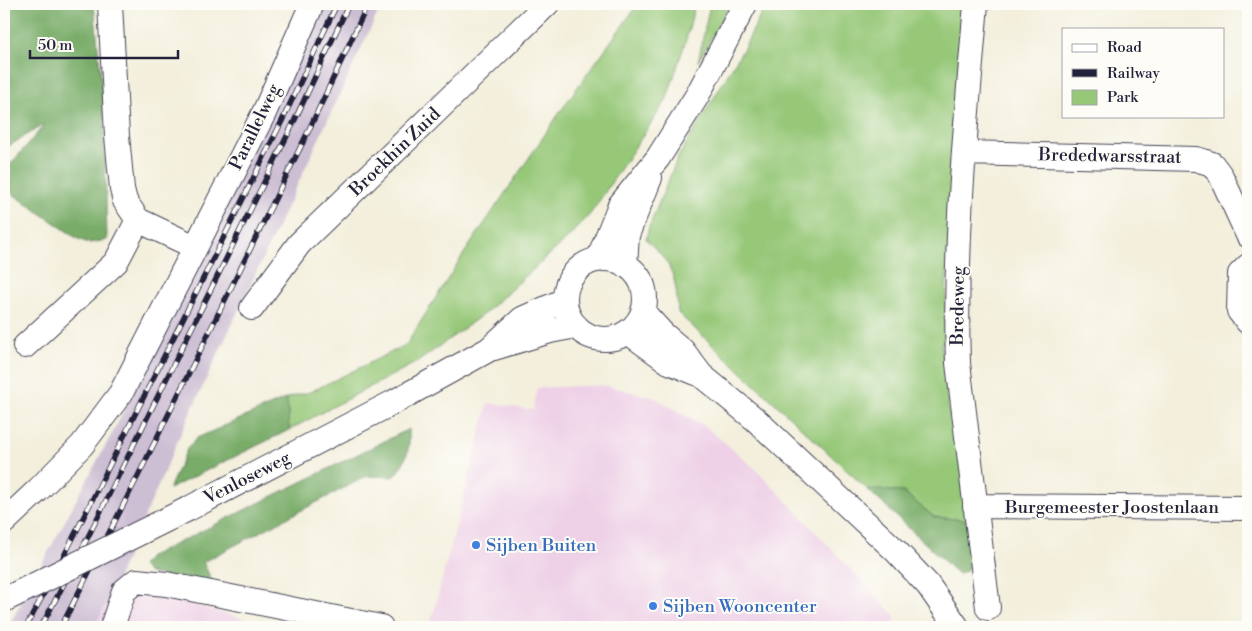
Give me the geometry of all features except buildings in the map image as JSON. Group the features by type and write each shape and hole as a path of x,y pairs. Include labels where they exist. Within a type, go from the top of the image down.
{"street":[{"path":"4,522 82,445 121,393 194,248 138,220 126,201 122,189 111,48 110,4"},
{"name":"Parallelweg","path":"194,248 264,113 312,4"},
{"name":"Broekhin Zuid","path":"252,308 299,244 548,4"},
{"path":"598,260 620,205 658,158 697,96 745,4"},
{"name":"Bredeweg","path":"976,4 964,153 956,322 958,363 988,608"},
{"name":"Brededwarsstraat","path":"964,153 1196,159 1212,164 1240,197 1248,235"},
{"path":"625,265 627,236 658,158"},
{"path":"25,346 116,262 138,220"},
{"path":"598,260 612,260 625,265 636,274 643,286 645,301 640,319 628,332 613,338 598,338 586,335 576,326 568,314 565,300 568,285 576,272 583,266 598,260"},
{"path":"1248,266 1240,274 1239,311 1248,322"},
{"name":"Venloseweg","path":"488,350 522,319 565,300"},
{"path":"643,312 663,334 683,350 701,374 756,420 928,584 957,627"},
{"name":"Venloseweg","path":"4,600 394,402 488,350 550,331 576,326"},
{"path":"628,332 669,362 701,374"},
{"name":"Burgemeester Joostenlaan","path":"975,506 1248,508"},
{"path":"112,627 124,590 136,581 166,584 290,618 381,627"}],"shaded area":[{"path":"324,4 382,4 182,431 95,627 8,627 146,370"},
{"path":"603,385 655,398 706,427 756,469 895,616 894,627 460,627 431,622 488,403 533,410 537,388"},
{"path":"143,591 275,627 95,627 110,596"}],"green space":[{"path":"4,4 94,4 104,110 107,240 89,243 78,239 4,188 4,172 45,124 4,149"},
{"path":"638,4 695,4 686,40 666,101 591,213 569,237 485,313 419,361 289,430 287,398 310,392 406,345 461,258 569,99"},
{"path":"710,4 730,4 698,62"},
{"path":"766,4 965,4 949,232 945,322 947,344 941,343 950,421 958,432 967,520 934,517 903,492 867,489 678,313 672,272 663,257 646,239 649,227 678,157 744,48"},
{"path":"287,398 289,430 169,489 188,447 197,438"},
{"path":"409,429 407,454 394,477 367,476 203,562 214,585 149,573 142,566 149,557"},
{"path":"867,489 903,492 934,517 967,520 972,560 966,571 958,574"}],"railway":[{"path":"26,627 65,554 282,121 337,4"},
{"path":"41,627 76,561 292,126 349,4"},
{"path":"61,627 307,134 368,4"}],"place":[{"name":"Sijben Buiten","path":"476,545"},
{"name":"Sijben Wooncenter","path":"653,606"}]}
